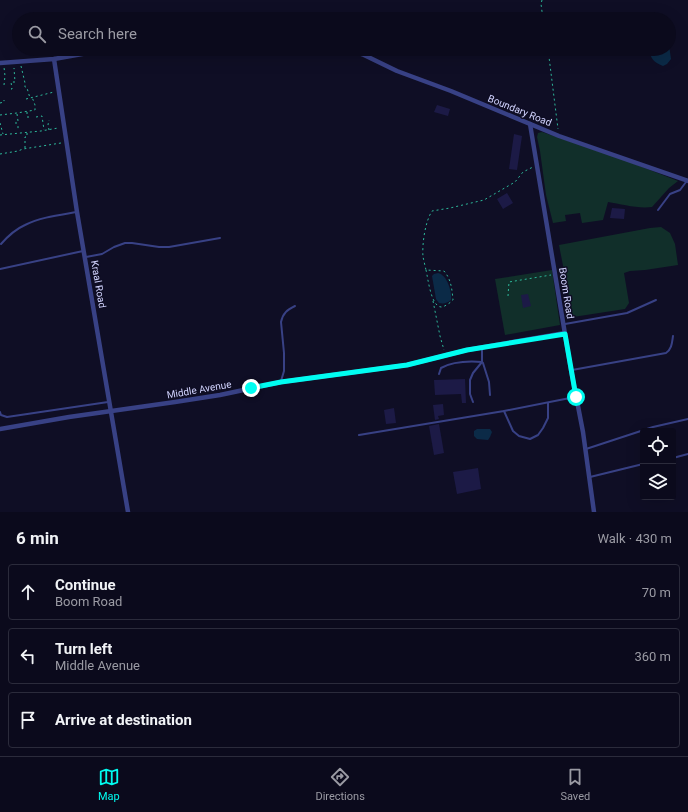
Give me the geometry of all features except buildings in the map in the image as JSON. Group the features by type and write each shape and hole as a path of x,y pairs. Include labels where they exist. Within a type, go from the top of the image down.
{"street":[{"path":"2,63 54,59 71,56"},
{"name":"Boundary Road","path":"366,56 397,71 559,136 687,181"},
{"name":"Kraal Road","path":"54,59 77,212 128,512"},
{"name":"Boom Road","path":"530,124 585,450 594,512"},
{"name":"Middle Avenue","path":"0,429 213,396 281,382 407,365 482,347 565,334"}],"lane":[{"path":"658,210 670,194 680,190 687,181"},
{"path":"1,244 26,224 77,212"},
{"path":"85,258 102,254 125,243 159,247 220,238"},
{"path":"0,270 84,251"},
{"path":"564,324 627,313 656,300"},
{"path":"281,382 284,371 281,322 285,312 295,306"},
{"path":"571,370 666,353 670,348 673,336"},
{"path":"482,347 482,362 489,382 490,395"},
{"path":"439,374 441,368 447,365 482,362"},
{"path":"473,402 470,394 470,380 473,373 482,362"},
{"path":"359,435 504,411 576,397"},
{"path":"0,412 1,416 7,417 109,402"},
{"path":"504,411 513,431 519,436 530,438 538,435 548,418 548,402"},
{"path":"585,450 653,427 688,419"},
{"path":"676,457 688,454"},
{"path":"589,477 640,465"}],"path":[{"path":"542,0 542,12"},
{"path":"549,56 559,136"},
{"path":"22,61 21,68 25,83 24,85 27,88 30,98"},
{"path":"13,62 15,82 17,85"},
{"path":"2,63 5,76 4,85"},
{"path":"11,89 11,82 15,82"},
{"path":"26,99 59,91"},
{"path":"0,115 35,110 32,97"},
{"path":"0,103 4,102 4,100"},
{"path":"26,111 29,120"},
{"path":"17,113 18,120 16,121 16,124 18,129"},
{"path":"36,117 42,116 44,131"},
{"path":"49,120 49,130"},
{"path":"0,123 3,134"},
{"path":"0,135 44,131 65,127"},
{"path":"26,148 25,137 27,137 27,133"},
{"path":"0,154 26,148 67,142"},
{"path":"445,356 423,258 424,236 429,216 432,211 484,200 515,182 528,168 537,166"},
{"path":"426,270 444,271 448,275 451,284 454,300 442,307 438,306 433,300"},
{"path":"508,296 509,282 555,274"}],"green space":[{"path":"542,132 627,161 678,181 669,188 652,207 635,207 608,202 603,220 582,223 580,213 565,215 566,221 553,223 546,195 537,137 538,133"},
{"path":"661,227 670,233 675,244 678,265 624,273 629,303 625,309 573,317 559,245"},
{"path":"552,270 560,325 505,335 495,279"}],"water":[{"path":"651,56 671,56 671,59 663,66 653,60"},
{"path":"438,273 444,277 451,292 451,300 445,303 439,303 436,299 432,276"},
{"path":"477,429 490,429 492,432 488,440 477,439 474,436 474,431"}],"route":[{"path":"251,388 281,382 407,365 445,356 455,352 490,345 565,334 576,397"}]}
